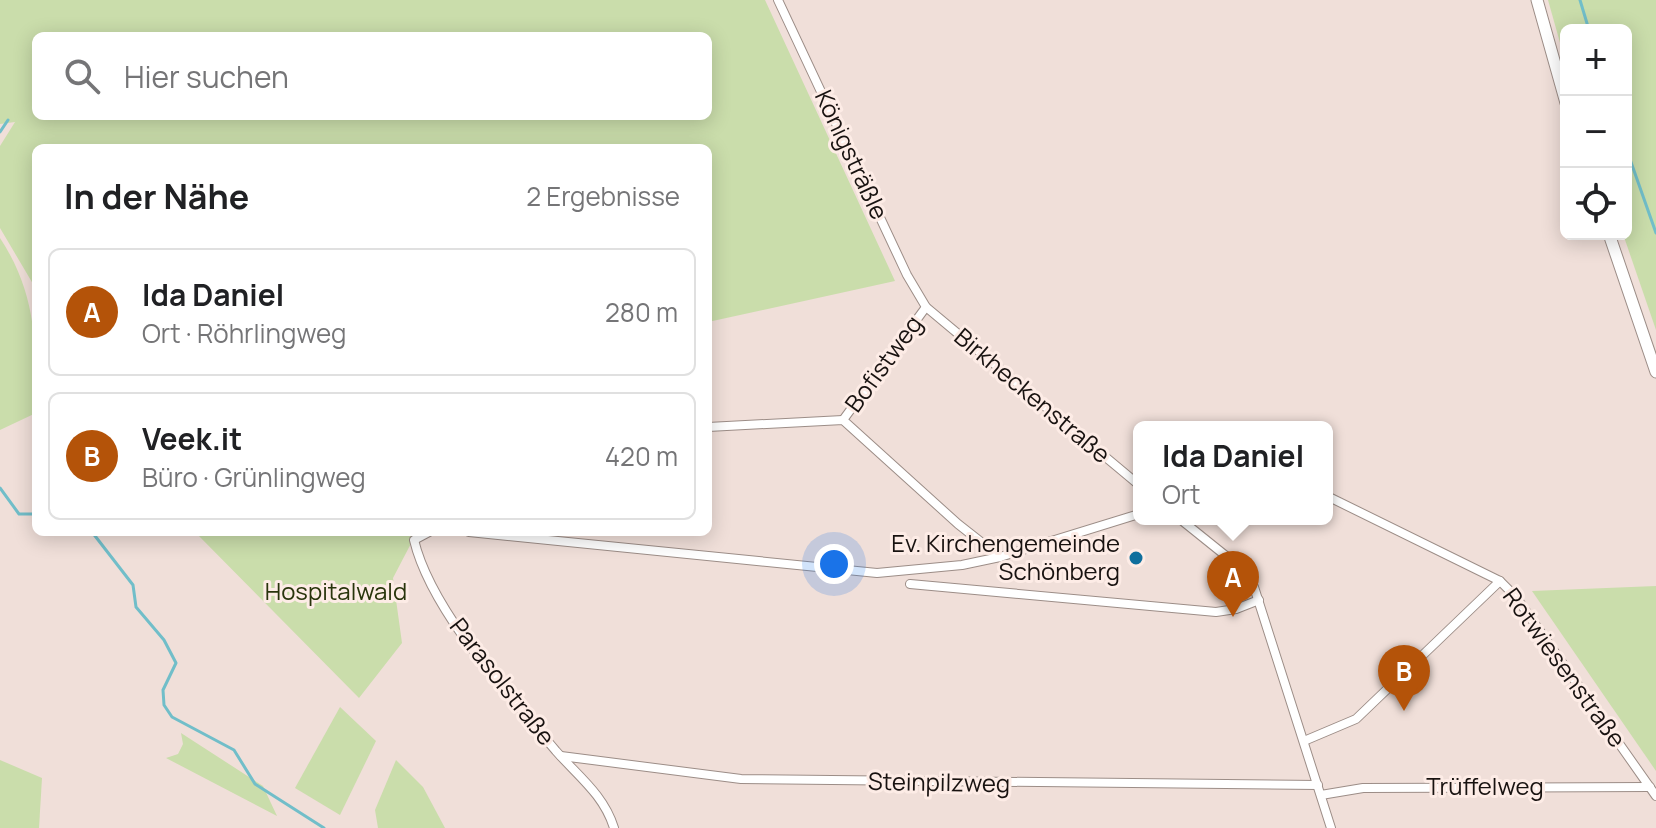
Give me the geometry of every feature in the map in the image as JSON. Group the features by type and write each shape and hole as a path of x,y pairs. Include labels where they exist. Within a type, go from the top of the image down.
{"main road":[{"path":"1537,0 1564,96"},
{"path":"1611,240 1656,372"}],"street":[{"name":"Königsträßle","path":"778,0 907,275 926,307"},
{"name":"Bofistweg","path":"843,420 926,307"},
{"name":"Birkheckenstraße","path":"926,307 1133,480"},
{"path":"712,427 843,420 958,524 1000,557"},
{"name":"Rotwiesenstraße","path":"1333,499 1500,581 1516,597 1656,796"},
{"path":"509,536 877,573 962,565 1000,557 1133,516"},
{"path":"1187,525 1244,574 1259,600 1331,828"},
{"name":"Parasolstraße","path":"422,536 414,540 421,569 439,601 508,692 561,756 591,786 614,828"},
{"path":"1304,741 1356,719 1500,581"},
{"path":"910,584 1216,612 1236,609 1259,600"},
{"name":"Steinpilzweg","path":"561,756 741,779 1318,785"},
{"name":"Trüffelweg","path":"1321,795 1363,788 1650,787"}],"green space":[{"path":"0,0 765,0 895,281 712,321 712,144 32,144 32,282 0,228 0,146 15,122 0,124"},
{"path":"1548,0 1656,0 1656,330 1625,240 1632,240 1632,24 1560,24 1560,43"},
{"path":"0,238 22,281 32,322 32,415 0,430"},
{"name":"Hospitalwald","path":"199,536 415,536 393,578 402,643 359,698"},
{"path":"1656,586 1656,771 1532,591"},
{"path":"340,707 376,741 340,815 295,788"},
{"path":"181,733 263,786 277,816 166,758 178,754 183,744"},
{"path":"0,760 42,778 39,828 0,828"},
{"path":"396,760 423,787 445,828 378,828 375,810"}],"waterway":[{"path":"1580,0 1587,24"},
{"path":"0,132 8,120"},
{"path":"1632,165 1656,233"},
{"path":"0,488 19,514 32,514"},
{"path":"95,536 133,585 136,607 164,640 176,663 163,690 164,705 172,717 234,750 255,784 324,828"}],"place":[{"name":"Ev. Kirchengemeinde Schönberg","path":"1136,558"},
{"name":"Ida Daniel","path":"1233,617"},
{"name":"Veek.it","path":"1404,711"}]}
